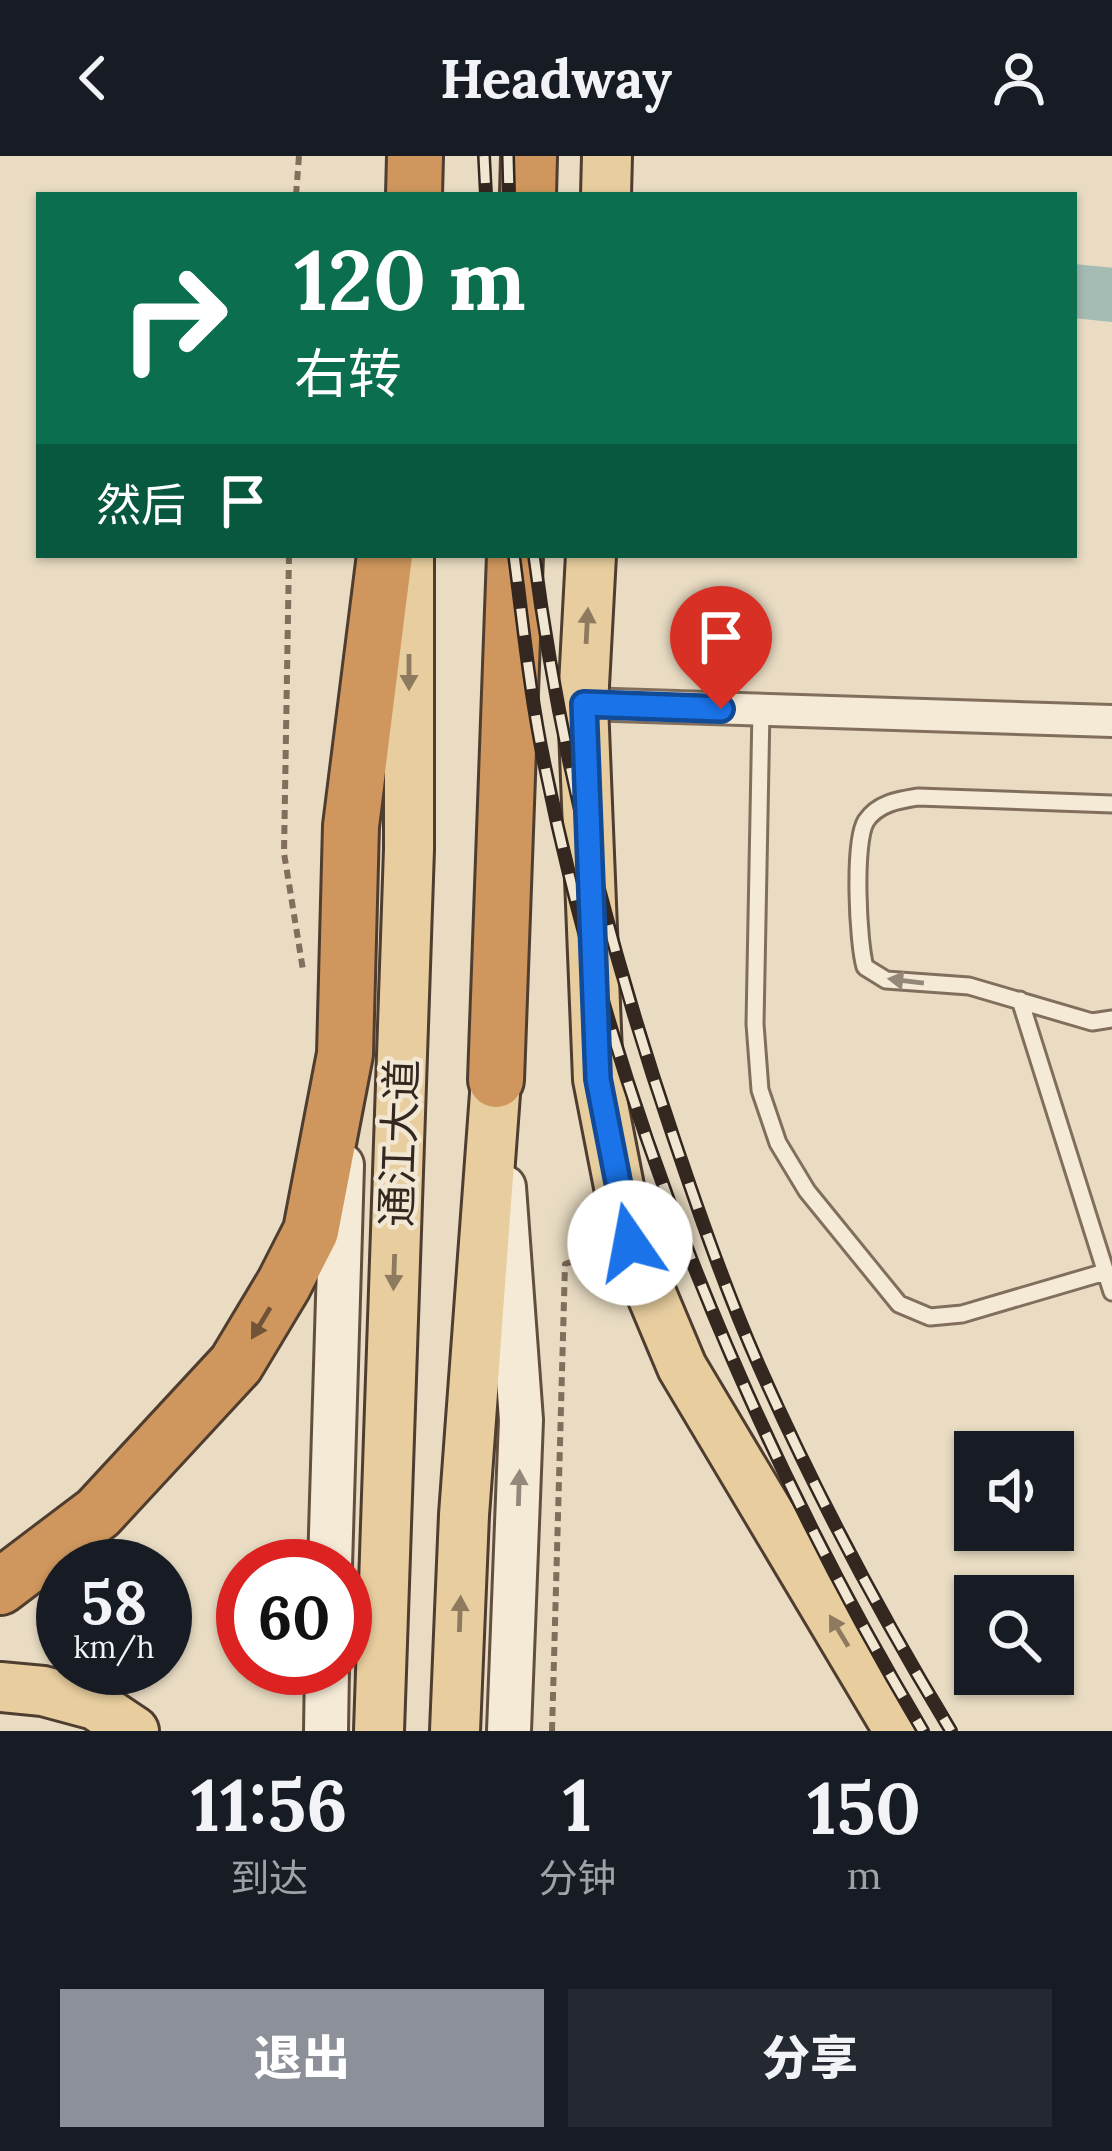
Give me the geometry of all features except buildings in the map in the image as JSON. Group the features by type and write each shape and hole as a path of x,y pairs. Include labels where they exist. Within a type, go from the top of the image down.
{"highway":[{"path":"414,192 415,156"},
{"path":"527,192 529,156"},
{"name":"通江大道","path":"345,1054 351,826 386,558"},
{"path":"496,1080 514,558"},
{"path":"0,1587 98,1513 236,1364 310,1231 345,1054"}],"main road":[{"path":"606,192 608,156"},
{"name":"通江大道","path":"379,1731 409,849 409,558"},
{"path":"591,558 584,704 598,1079 630,1243 682,1367 899,1731"},
{"path":"455,1731 464,1515 496,1080"},
{"path":"0,1687 43,1690 95,1706 134,1731"}],"street":[{"path":"584,704 1112,721"},
{"name":"通江大道","path":"331,1539 345,1054"},
{"path":"496,1080 521,1420 509,1731"},
{"path":"326,1731 327,1695"}],"lane":[{"path":"761,710 755,1024 760,1090 778,1142 807,1191 899,1304 930,1317 962,1314 1105,1272"},
{"path":"1112,804 918,796 890,801 867,820 859,844 860,949 865,967 886,980 969,986 1091,1022 1112,1019"},
{"path":"1020,1000 1112,1292"}],"path":[{"path":"296,192 299,156"},
{"path":"289,558 284,854 306,988"},
{"path":"552,1731 565,1264 688,1225"}],"waterway":[{"path":"1077,291 1112,295"}],"railway":[{"path":"484,156 486,192"},
{"path":"508,156 509,192"},
{"path":"514,558 539,736 573,890 647,1140 743,1383 798,1502 923,1731"},
{"path":"534,558 589,850 650,1068 704,1226 748,1340 803,1461 951,1731"}],"route":[{"path":"630,1243 598,1079 584,704 721,709"}]}
